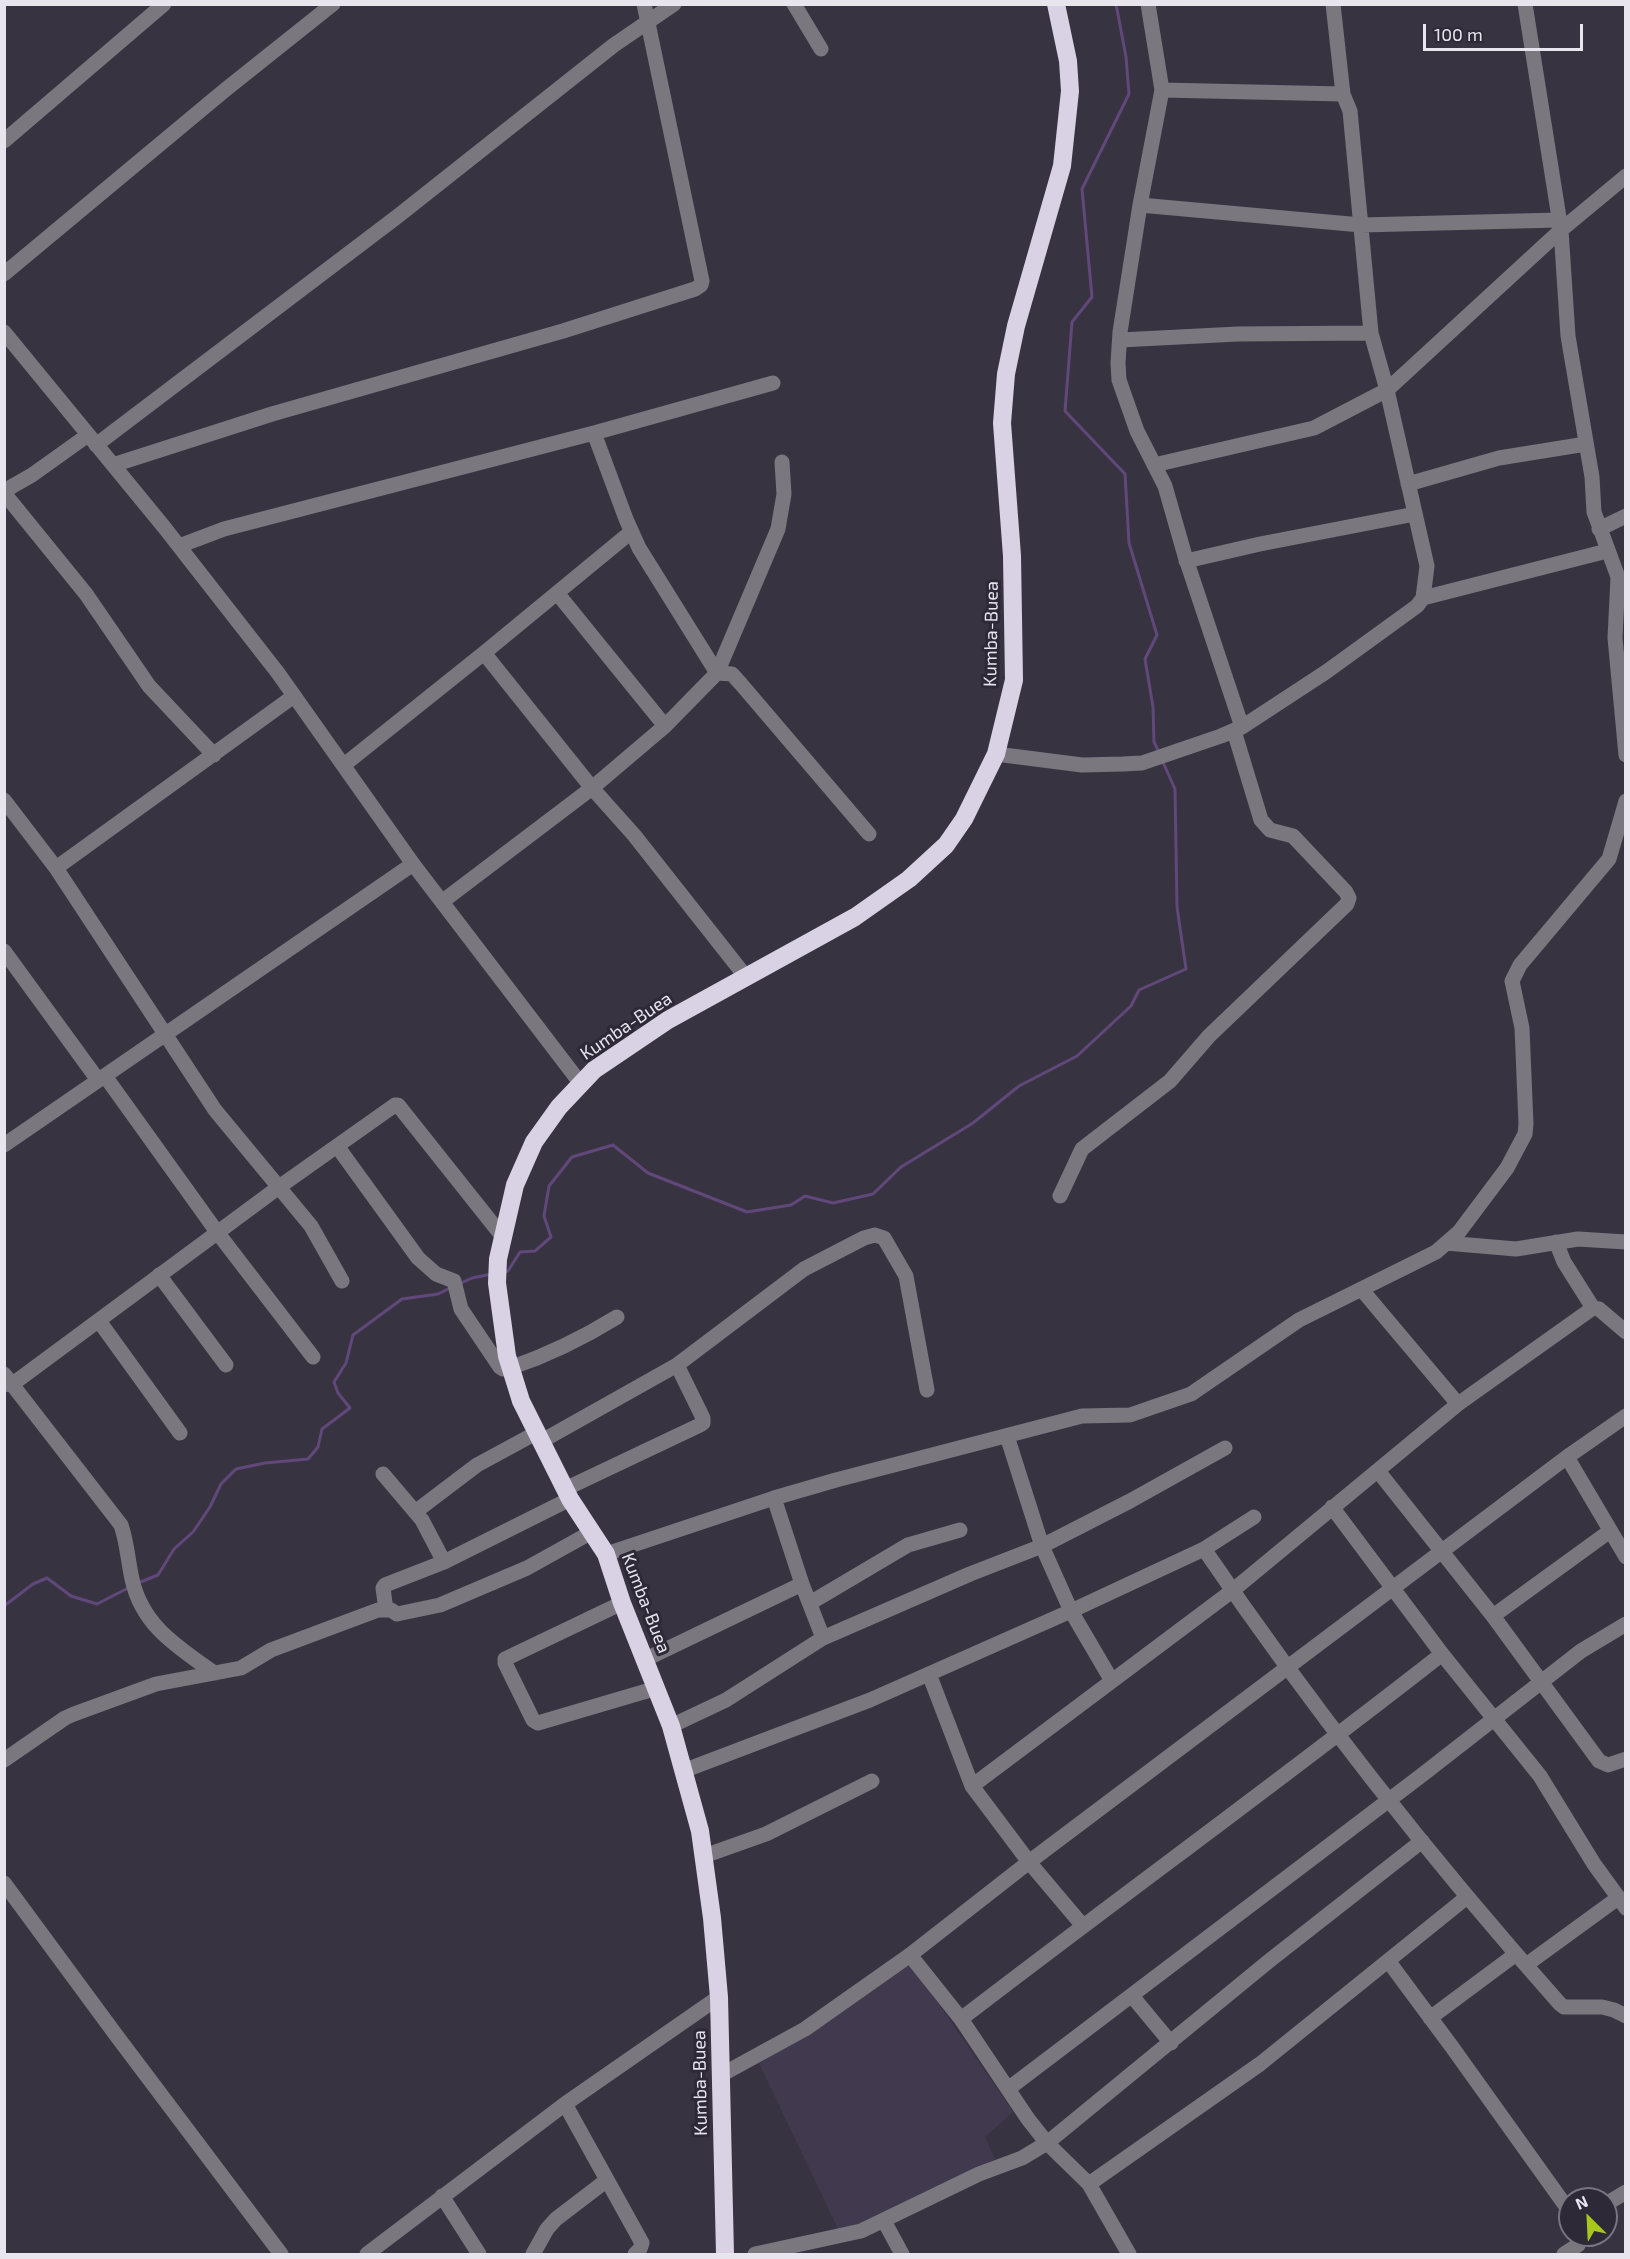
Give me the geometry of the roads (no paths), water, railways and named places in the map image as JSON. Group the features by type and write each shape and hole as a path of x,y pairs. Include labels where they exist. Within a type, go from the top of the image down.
{"highway":[{"name":"Kumba-Buea","path":"725,2254 719,1997 712,1918 699,1831 671,1726 622,1603 606,1554 590,1533 567,1494 521,1401 510,1368 497,1283 498,1259 515,1185 534,1142 559,1107 581,1084 601,1064 658,1026 855,917 909,879 943,850 964,819 996,754 1014,680 1012,556 1002,423 1006,374 1016,326 1062,166 1070,91 1068,61 1056,4"}],"street":[{"path":"4,141 164,4"},
{"path":"4,274 225,90 333,4"},
{"path":"113,465 284,410 563,331 695,289 701,285 646,24 644,4"},
{"path":"214,755 149,686 79,585 4,492 92,440 398,216 614,45 674,4"},
{"path":"794,4 821,49"},
{"path":"1059,1196 1082,1149 1170,1081 1216,1029 1347,904 1349,898 1293,836 1270,830 1261,820 1238,729 1165,486 1137,431 1121,390 1118,363 1120,340 1140,205 1162,90 1148,4"},
{"path":"996,754 1082,765 1142,763 1238,729 1326,672 1417,606 1423,598 1427,567 1387,390 1371,333 1350,111 1343,94 1333,4"},
{"path":"1525,4 1560,225 1568,336 1593,487 1594,512 1618,576 1615,638 1626,755"},
{"path":"1162,90 1343,94"},
{"path":"1154,465 1314,428 1387,390 1560,225 1626,176"},
{"path":"1140,205 1361,225 1560,225"},
{"path":"4,332 179,546 294,696 413,864 581,1084"},
{"path":"1120,340 1238,334 1371,333"},
{"path":"179,546 232,526 594,433 773,383"},
{"path":"594,433 639,548 717,673"},
{"path":"1408,484 1499,458 1586,444"},
{"path":"443,901 592,788 664,726 717,673 778,530 784,494 782,462"},
{"path":"1186,561 1415,514"},
{"path":"1599,530 1626,516"},
{"path":"344,765 631,532"},
{"path":"1423,598 1607,550"},
{"path":"557,593 664,726"},
{"path":"484,653 746,977"},
{"path":"717,673 732,674 869,834"},
{"path":"56,868 294,696"},
{"path":"4,800 56,868 219,1115 311,1226 342,1281"},
{"path":"606,1554 774,1498 1082,1416 1130,1415 1191,1394 1291,1324 1428,1257 1459,1232 1507,1168 1525,1134 1522,1028 1512,981 1514,974 1609,859 1626,801"},
{"path":"4,1145 413,864"},
{"path":"4,951 313,1357"},
{"path":"214,1673 165,1638 146,1613 132,1581 124,1535 120,1525 8,1381 99,1321 279,1187 393,1106 398,1105 503,1237"},
{"path":"337,1146 418,1258 436,1274 454,1281 461,1309 503,1369 581,1339 617,1317"},
{"path":"415,1512 477,1465 538,1437 677,1365 804,1269 864,1238 875,1235 884,1238 906,1276 927,1390"},
{"path":"1446,1243 1516,1249 1578,1239 1626,1242"},
{"path":"1556,1242 1564,1262 1593,1308"},
{"path":"159,1275 226,1365"},
{"path":"1362,1290 1458,1404"},
{"path":"972,1786 1232,1591 1458,1404 1593,1308 1599,1309 1626,1332"},
{"path":"99,1321 180,1433"},
{"path":"386,1610 383,1588 385,1585 444,1562 703,1423 677,1365"},
{"path":"721,2075 806,2029 910,1954 1567,1457 1626,1416"},
{"path":"1007,1436 1042,1546 1071,1611 1112,1681"},
{"path":"671,1726 726,1700 823,1638 970,1574 1042,1546 1130,1501 1225,1448"},
{"path":"1567,1457 1626,1557"},
{"path":"1378,1471 1493,1617 1599,1761 1608,1765 1626,1759"},
{"path":"383,1474 422,1520 444,1562"},
{"path":"774,1498 802,1584 823,1638"},
{"path":"1332,1507 1442,1654 1540,1776 1594,1864 1622,1903 1521,1960 1430,2018"},
{"path":"683,1771 870,1700 1071,1611 1204,1549 1254,1517"},
{"path":"810,1603 908,1545 960,1530"},
{"path":"1493,1617 1610,1531"},
{"path":"4,1760 74,1714 149,1686 241,1668 280,1646 378,1610 398,1614 440,1605 527,1568 590,1533"},
{"path":"1204,1549 1287,1669 1389,1800 1521,1960 1564,2007 1602,2007 1626,2016"},
{"path":"646,1659 802,1584"},
{"path":"622,1603 505,1659 505,1663 533,1720 538,1723 657,1688"},
{"path":"1008,2089 1592,1643 1626,1624"},
{"path":"961,2019 1442,1654"},
{"path":"929,1674 972,1786 1029,1862 1083,1926"},
{"path":"704,1856 766,1834 872,1781"},
{"path":"755,2254 861,2231 969,2179 1022,2158 1047,2143 1269,1961 1422,1841"},
{"path":"4,1883 280,2254"},
{"path":"1089,2184 1260,2064 1467,1897"},
{"path":"910,1954 961,2019 1047,2143 1089,2184 1129,2254"},
{"path":"1389,1962 1558,2195"},
{"path":"1132,1996 1171,2043"},
{"path":"367,2254 565,2104 719,1997"},
{"path":"565,2104 642,2243 635,2254"},
{"path":"533,2254 547,2229 556,2219 607,2180"},
{"path":"442,2196 479,2254"},
{"path":"885,2221 902,2254"}],"waterway":[{"path":"1116,4 1126,57 1129,94 1082,189 1092,297 1072,322 1065,411 1125,474 1129,543 1157,635 1145,659 1153,707 1154,742 1159,752"},
{"path":"505,1272 520,1252 535,1251 551,1237 544,1216 549,1186 572,1157 613,1145 648,1173 747,1212 791,1205 805,1196 833,1203 873,1194 901,1167 973,1123 1019,1086 1077,1056 1131,1006 1139,990 1186,969 1177,907 1175,789 1162,760"},
{"path":"459,1284 472,1278 492,1274"},
{"path":"138,1583 158,1575 174,1549 193,1532 210,1507 221,1484 236,1469 265,1463 308,1459 318,1447 322,1429 350,1408 338,1393 334,1382 346,1363 353,1335 402,1299 438,1294 450,1288"},
{"path":"4,1606 33,1584 47,1578 71,1596 97,1604 130,1587"}]}
